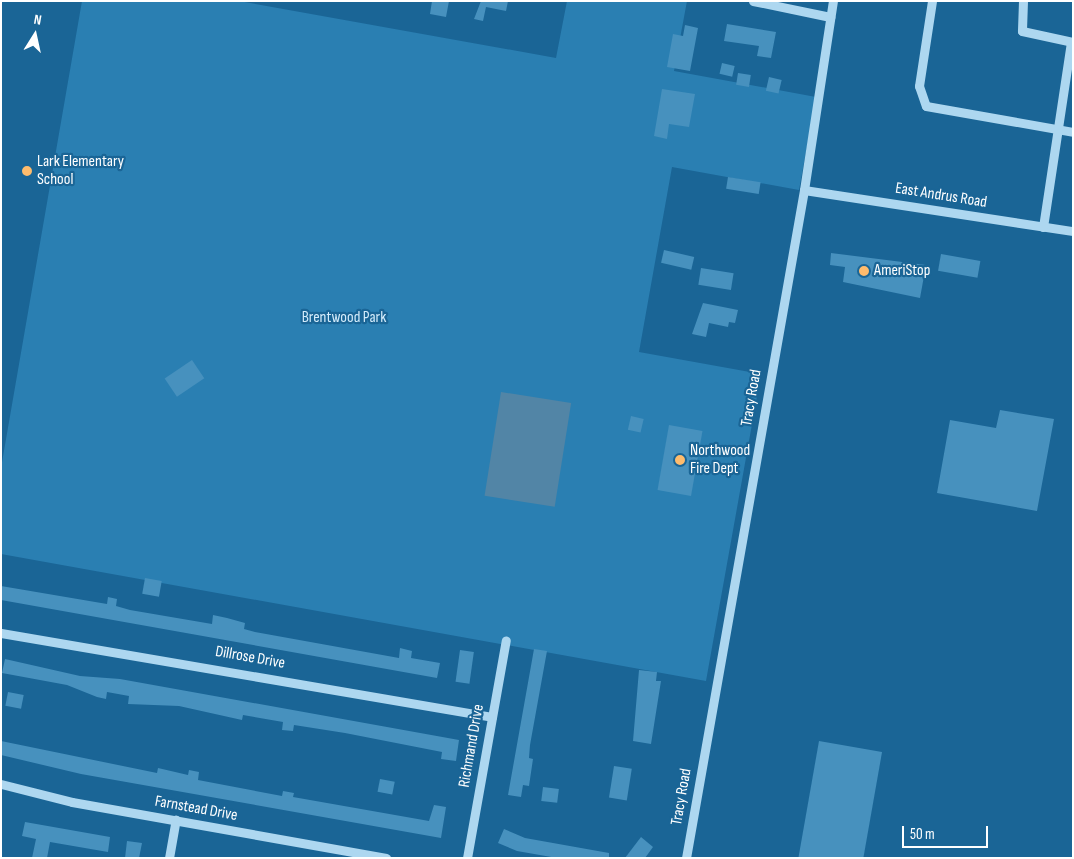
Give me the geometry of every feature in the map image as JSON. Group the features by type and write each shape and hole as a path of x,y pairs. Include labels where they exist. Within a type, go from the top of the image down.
{"street":[{"path":"753,1 830,17"},
{"name":"Tracy Road","path":"686,858 804,190 832,1"},
{"path":"932,1 919,86 922,103 940,111 1073,132"},
{"path":"1023,1 1022,31 1072,42 1043,227"},
{"name":"East Andrus Road","path":"804,190 1073,231"},
{"name":"Dillrose Drive","path":"1,633 492,717"},
{"name":"Richmand Drive","path":"467,858 506,640"},
{"name":"Farnstead Drive","path":"1,784 176,820 386,858"},
{"path":"169,858 176,820"}],"green space":[{"name":"Brentwood Park","path":"82,1 239,1 556,58 567,1 687,1 674,71 816,97 799,190 672,167 639,352 761,374 706,681 1,554 1,468"}],"shaded area":[{"path":"501,392 571,403 555,507 485,496"}],"building":[{"path":"432,1 449,1 446,17 430,14"},
{"path":"481,1 508,1 506,11 486,7 483,21 474,19"},
{"path":"727,24 776,32 771,58 757,56 759,46 724,41"},
{"path":"685,25 698,28 690,71 667,67 673,34 683,36"},
{"path":"722,63 735,66 732,77 720,74"},
{"path":"738,73 751,75 749,87 736,85"},
{"path":"769,77 782,80 779,94 766,91"},
{"path":"662,89 695,94 689,127 669,124 667,139 654,136"},
{"path":"728,177 761,182 759,194 726,189"},
{"path":"664,250 694,257 691,270 661,263"},
{"path":"831,253 926,265 920,298 843,282 845,267 830,265"},
{"path":"941,254 980,261 977,278 938,271"},
{"path":"701,268 734,273 731,290 698,285"},
{"path":"703,303 738,310 735,323 729,322 728,327 709,323 706,337 692,334"},
{"path":"192,360 204,378 177,397 165,378"},
{"path":"1000,410 1054,419 1037,511 937,493 950,420 996,428"},
{"path":"631,416 644,419 641,433 628,430"},
{"name":"Northwood Fire Dept","path":"669,425 702,431 691,496 658,490"},
{"path":"145,578 162,581 159,597 142,594"},
{"path":"1,586 107,604 108,597 117,599 116,606 130,610 212,624 213,615 245,623 244,629 255,632 399,658 400,648 412,651 411,658 440,663 437,678 1,600"},
{"path":"534,649 547,651 530,745 529,758 533,759 529,786 523,785 521,797 508,795"},
{"path":"460,650 474,652 469,684 456,682"},
{"path":"5,659 80,676 120,679 459,740 456,761 441,759 442,752 345,733 294,725 293,731 282,730 283,722 243,715 242,720 179,706 128,704 129,696 107,692 106,699 97,697 67,685 2,673"},
{"path":"639,670 657,672 656,681 661,681 651,744 633,741"},
{"path":"8,692 24,695 21,709 5,706"},
{"path":"1,741 157,773 158,768 188,775 189,770 199,772 198,780 282,796 283,791 294,793 293,797 429,821 434,805 446,807 441,838 81,774 1,755"},
{"path":"819,741 882,752 863,858 798,858"},
{"path":"614,766 632,769 627,800 609,798"},
{"path":"380,779 395,782 392,795 378,792"},
{"path":"543,787 559,789 557,803 541,801"},
{"path":"25,822 110,837 108,852 50,842 47,858 32,858 36,839 22,836"},
{"path":"504,829 525,838 609,853 609,858 557,858 517,851 498,843"},
{"path":"641,837 653,847 645,858 625,858"},
{"path":"127,841 142,843 139,858 125,858"}],"place":[{"name":"Lark Elementary School","path":"27,171"},
{"name":"AmeriStop","path":"864,271"},
{"name":"Northwood Fire Dept","path":"680,460"}]}
